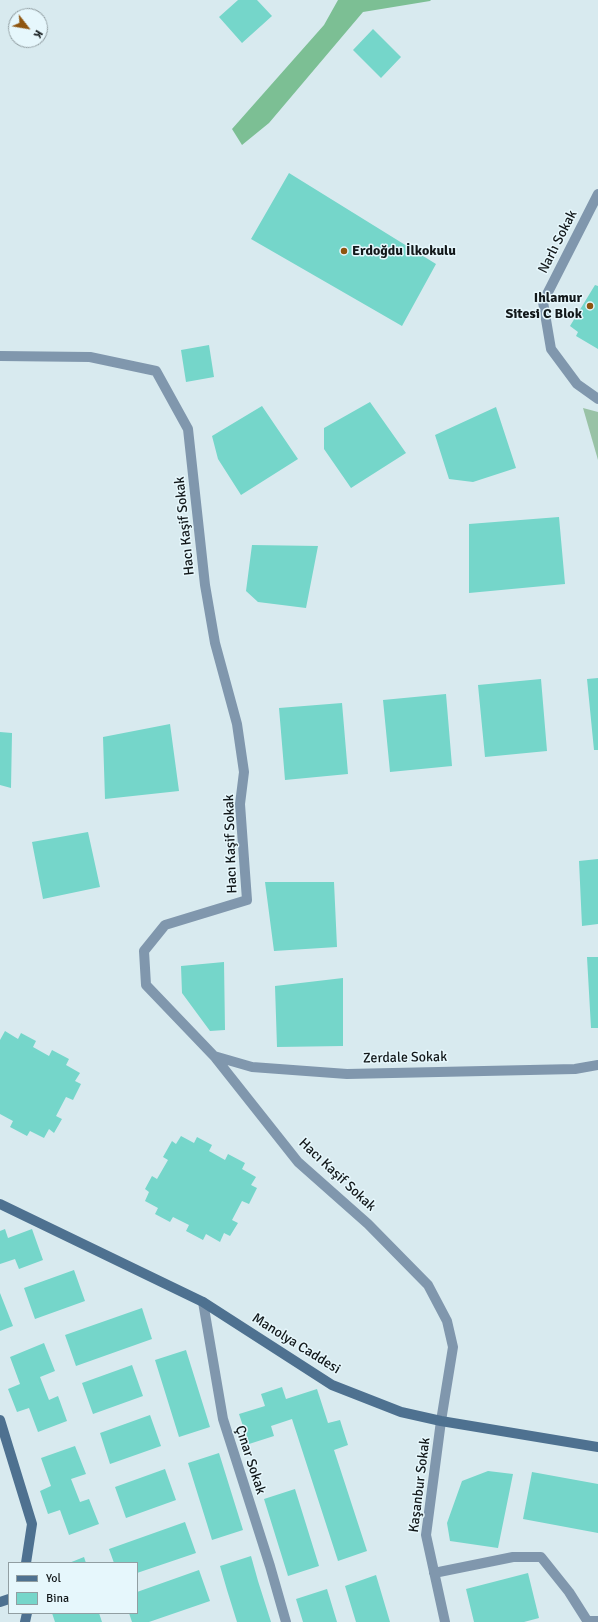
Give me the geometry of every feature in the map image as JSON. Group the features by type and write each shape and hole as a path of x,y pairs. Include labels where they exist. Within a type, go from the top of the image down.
{"street":[{"name":"Narlı Sokak","path":"598,194 543,302 551,349 577,384 598,399"},
{"name":"Hacı Kaşif Sokak","path":"0,356 90,357 156,371 188,429 206,586 215,643 237,724 244,772 240,804 247,900 165,925 144,951 146,984 214,1056 298,1162 368,1224 428,1285 447,1321 453,1347 441,1421"},
{"name":"Zerdale Sokak","path":"214,1056 252,1067 347,1074 575,1068 598,1065"},
{"name":"Manolya Caddesi","path":"0,1204 203,1302 332,1385 401,1412 441,1421 598,1447"},
{"name":"Çınar Sokak","path":"203,1302 223,1419 270,1566 286,1622"},
{"path":"0,1420 32,1524 26,1562"},
{"name":"Kaşanbur Sokak","path":"441,1421 426,1535 445,1622"},
{"path":"434,1573 513,1557 541,1557 591,1622"}],"green space":[{"path":"338,0 431,0 363,12 269,123 242,145 232,129 324,25"},
{"path":"583,408 598,412 598,460"}],"building":[{"path":"238,0 257,0 272,16 242,43 219,17"},
{"path":"373,29 401,57 381,78 353,50"},
{"name":"Erdoğdu İlkokulu","path":"289,173 436,264 402,326 251,239"},
{"name":"Ihlamur Sitesi C Blok","path":"595,285 598,286 598,349 576,336 578,332 570,326"},
{"path":"209,345 214,377 186,382 181,350"},
{"path":"370,402 406,453 351,488 324,449 324,428"},
{"path":"262,406 298,459 241,495 218,459 212,436"},
{"path":"496,407 516,468 473,482 449,479 435,435"},
{"path":"559,517 565,584 469,593 469,524"},
{"path":"252,545 318,546 306,608 258,602 246,591"},
{"path":"598,678 598,750 594,750 587,679"},
{"path":"541,679 547,751 485,757 478,685"},
{"path":"446,694 452,766 390,772 383,700"},
{"path":"342,703 348,774 285,780 279,708"},
{"path":"170,724 179,791 105,799 103,737"},
{"path":"0,732 12,733 11,788 0,785"},
{"path":"88,832 100,887 43,899 32,842"},
{"path":"598,859 598,924 582,926 579,861"},
{"path":"265,882 334,882 337,947 274,951"},
{"path":"587,957 598,957 598,1028 591,1028"},
{"path":"224,962 225,1030 210,1031 182,993 181,966"},
{"path":"343,978 343,1046 277,1047 275,986"},
{"path":"5,1031 18,1039 21,1033 36,1041 33,1047 49,1056 52,1050 69,1059 66,1065 80,1073 75,1081 81,1084 73,1100 66,1097 56,1116 62,1119 54,1133 49,1129 44,1138 30,1131 27,1136 10,1127 13,1121 0,1114 0,1040"},
{"path":"181,1136 194,1143 197,1137 212,1145 209,1151 225,1160 228,1154 245,1163 242,1169 256,1177 251,1185 257,1188 249,1204 242,1201 232,1220 238,1223 230,1236 224,1233 220,1242 206,1234 203,1240 186,1231 189,1225 173,1217 170,1222 155,1214 158,1208 145,1201 149,1192 145,1189 152,1176 157,1179 168,1160 163,1157 172,1141 176,1144"},
{"path":"5,1229 8,1238 32,1229 43,1260 19,1269 15,1259 0,1264 0,1231"},
{"path":"74,1270 85,1301 35,1319 24,1288"},
{"path":"0,1293 13,1326 0,1331"},
{"path":"142,1308 152,1339 76,1366 65,1335"},
{"path":"44,1343 55,1371 40,1377 49,1400 58,1396 67,1421 38,1432 29,1408 17,1412 8,1389 20,1384 10,1357"},
{"path":"186,1350 210,1427 179,1437 155,1360"},
{"path":"132,1365 143,1396 93,1414 82,1383"},
{"path":"282,1387 286,1399 317,1389 328,1423 340,1420 348,1445 334,1450 367,1551 338,1561 292,1419 271,1426 274,1436 249,1444 239,1414 265,1406 261,1394"},
{"path":"150,1415 161,1446 110,1464 100,1433"},
{"path":"75,1446 86,1474 71,1479 80,1502 89,1499 99,1524 69,1535 60,1510 48,1514 40,1491 51,1486 41,1458"},
{"path":"219,1453 243,1530 212,1540 188,1463"},
{"path":"165,1469 176,1500 126,1518 115,1487"},
{"path":"488,1471 513,1474 498,1548 450,1541 447,1523 462,1481"},
{"path":"532,1472 598,1484 598,1533 523,1519"},
{"path":"295,1489 319,1566 288,1576 264,1499"},
{"path":"185,1522 196,1553 138,1573 138,1562 114,1562 109,1549"},
{"path":"251,1556 271,1622 237,1622 227,1590 220,1566"},
{"path":"84,1557 86,1562 72,1562"},
{"path":"199,1570 210,1601 149,1622 132,1622 129,1614 138,1614 138,1592"},
{"path":"528,1573 539,1618 524,1622 474,1622 466,1589"},
{"path":"376,1575 390,1622 356,1622 345,1586"},
{"path":"327,1589 337,1622 303,1622 296,1599"},
{"path":"52,1614 99,1614 102,1622 55,1622"}],"place":[{"name":"Erdoğdu İlkokulu","path":"344,251"},
{"name":"Ihlamur Sitesi C Blok","path":"590,306"}]}
